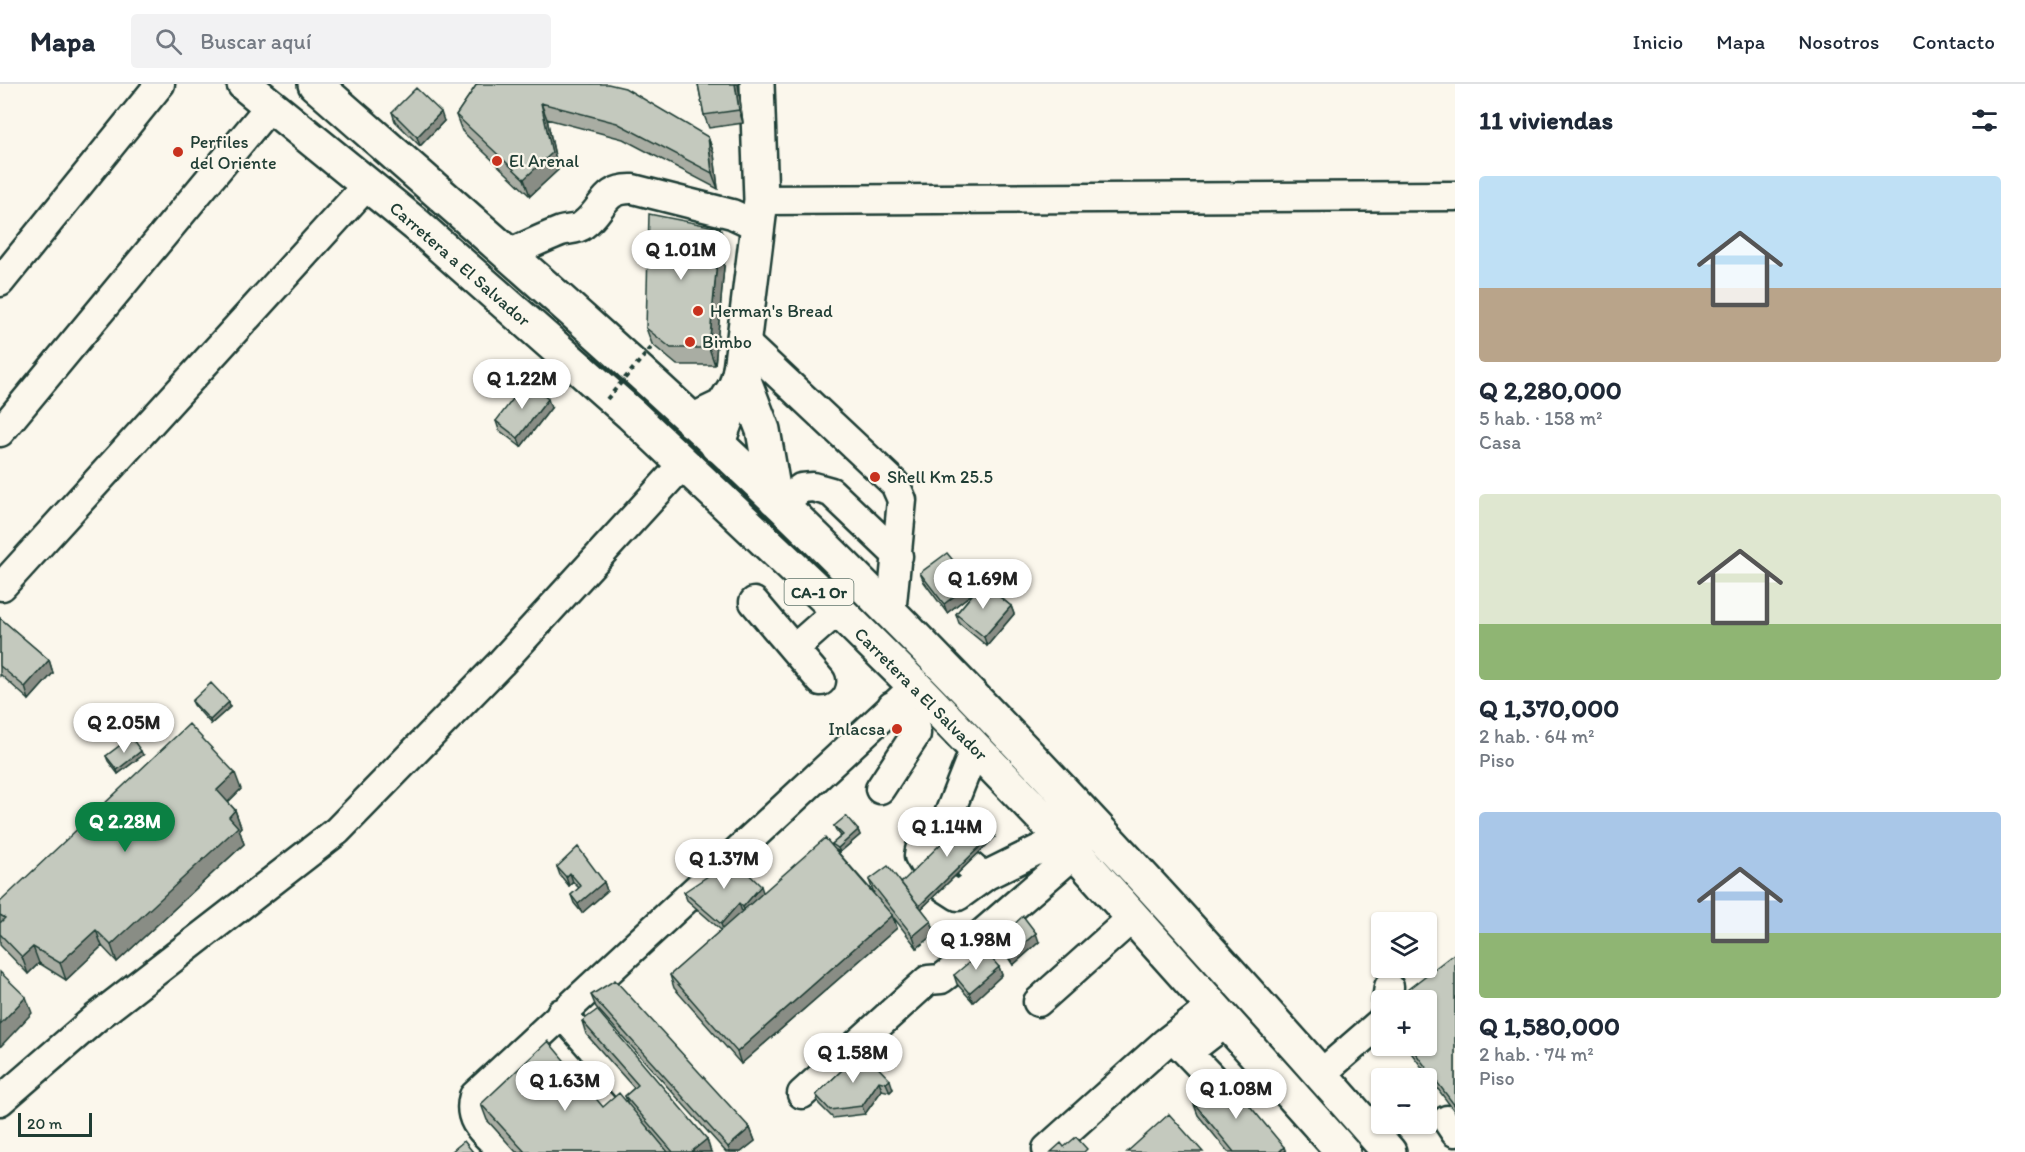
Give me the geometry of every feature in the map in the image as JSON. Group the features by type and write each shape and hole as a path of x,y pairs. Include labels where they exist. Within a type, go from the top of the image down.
{"main road":[{"name":"Carretera a El Salvador","path":"244,84 368,184 631,414 838,610 904,696 975,748 1221,1013 1343,1152"},
{"name":"Carretera a El Salvador","path":"315,84 509,254 692,420 891,614 1130,862 1389,1152"},
{"path":"717,445 740,365 759,213 757,84"},
{"path":"692,420 723,406 740,365"},
{"path":"740,365 763,430 778,502"}],"street":[{"path":"0,282 160,84"},
{"path":"0,432 270,106"},
{"path":"2,586 368,184"},
{"path":"509,254 563,231 581,227 594,216 608,195 620,189 633,189 732,214 1455,196"},
{"path":"740,365 895,484 902,500 891,614"},
{"path":"0,1101 97,1017 337,831 501,663 683,464"},
{"path":"778,502 801,488 831,492 898,556"},
{"path":"754,602 821,681"},
{"path":"795,648 838,610"},
{"path":"504,1152 475,1122 470,1109 474,1096 904,696 916,734 880,789"},
{"path":"924,867 919,856 920,850 945,838 975,748"},
{"path":"944,887 958,896 978,870 1068,846"},
{"path":"802,1094 928,980 934,968 952,953 962,951 1068,846"},
{"path":"1038,1002 1132,918"},
{"path":"561,1013 635,1097"},
{"path":"1221,1013 1185,1049 1223,1090"},
{"path":"1047,1149 1166,1042 1221,1013"},
{"path":"1321,1074 1371,1031"}],"path":[{"path":"607,399 651,348"}],"building":[{"path":"477,84 608,84 625,88 708,137 712,173 617,123 541,103 552,153 524,179 456,115"},
{"path":"698,84 735,84 739,110 704,115"},
{"path":"416,88 441,112 417,137 392,112"},
{"path":"649,214 720,228 709,348 671,348 646,328"},
{"path":"526,382 548,399 518,438 496,421"},
{"path":"947,553 965,575 974,568 980,576 944,604 920,573"},
{"path":"982,583 1011,606 984,637 956,614"},
{"path":"0,618 49,660 25,687 0,666"},
{"path":"211,683 229,702 210,720 192,701"},
{"path":"189,724 235,773 217,790 235,810 229,817 238,827 111,945 96,930 60,963 33,947 22,957 0,934 0,923 5,918 0,915 0,902"},
{"path":"131,737 141,751 117,770 106,756"},
{"path":"973,812 994,833 919,906 901,883"},
{"path":"846,816 858,830 838,848 832,844 843,835 834,826"},
{"path":"825,838 892,915 737,1052 670,975"},
{"path":"578,847 604,882 578,904 571,895 581,886 570,873 566,877 557,867"},
{"path":"729,855 761,886 743,907 739,903 721,924 684,892 708,876"},
{"path":"888,866 931,921 913,936 869,880"},
{"path":"1023,916 1036,933 1009,956 998,939"},
{"path":"984,950 999,967 969,993 954,975"},
{"path":"1455,953 1455,1106 1437,1082 1437,1068 1426,1068 1418,1056 1437,1056 1437,990 1407,990 1423,978 1437,978 1437,967"},
{"path":"0,972 26,997 0,1024"},
{"path":"615,980 750,1128 728,1147 591,995"},
{"path":"597,1010 707,1139 691,1152 673,1152 625,1096 638,1085 582,1021"},
{"path":"548,1041 603,1107 619,1093 668,1152 525,1152 481,1104"},
{"path":"862,1051 890,1080 886,1083 879,1081 862,1106 830,1110 816,1095"},
{"path":"1225,1076 1284,1147 1279,1152 1234,1152 1193,1102"},
{"path":"1169,1114 1203,1152 1127,1152"},
{"path":"1076,1137 1087,1149 1084,1152 1051,1152 1061,1143 1064,1147"},
{"path":"464,1141 473,1152 451,1152"}],"place":[{"name":"Perfiles del Oriente","path":"178,152"},
{"name":"El Arenal","path":"497,161"},
{"name":"Herman's Bread","path":"698,311"},
{"name":"Bimbo","path":"690,342"},
{"name":"Shell Km 25.5","path":"875,477"},
{"name":"Inlacsa","path":"897,729"}]}
